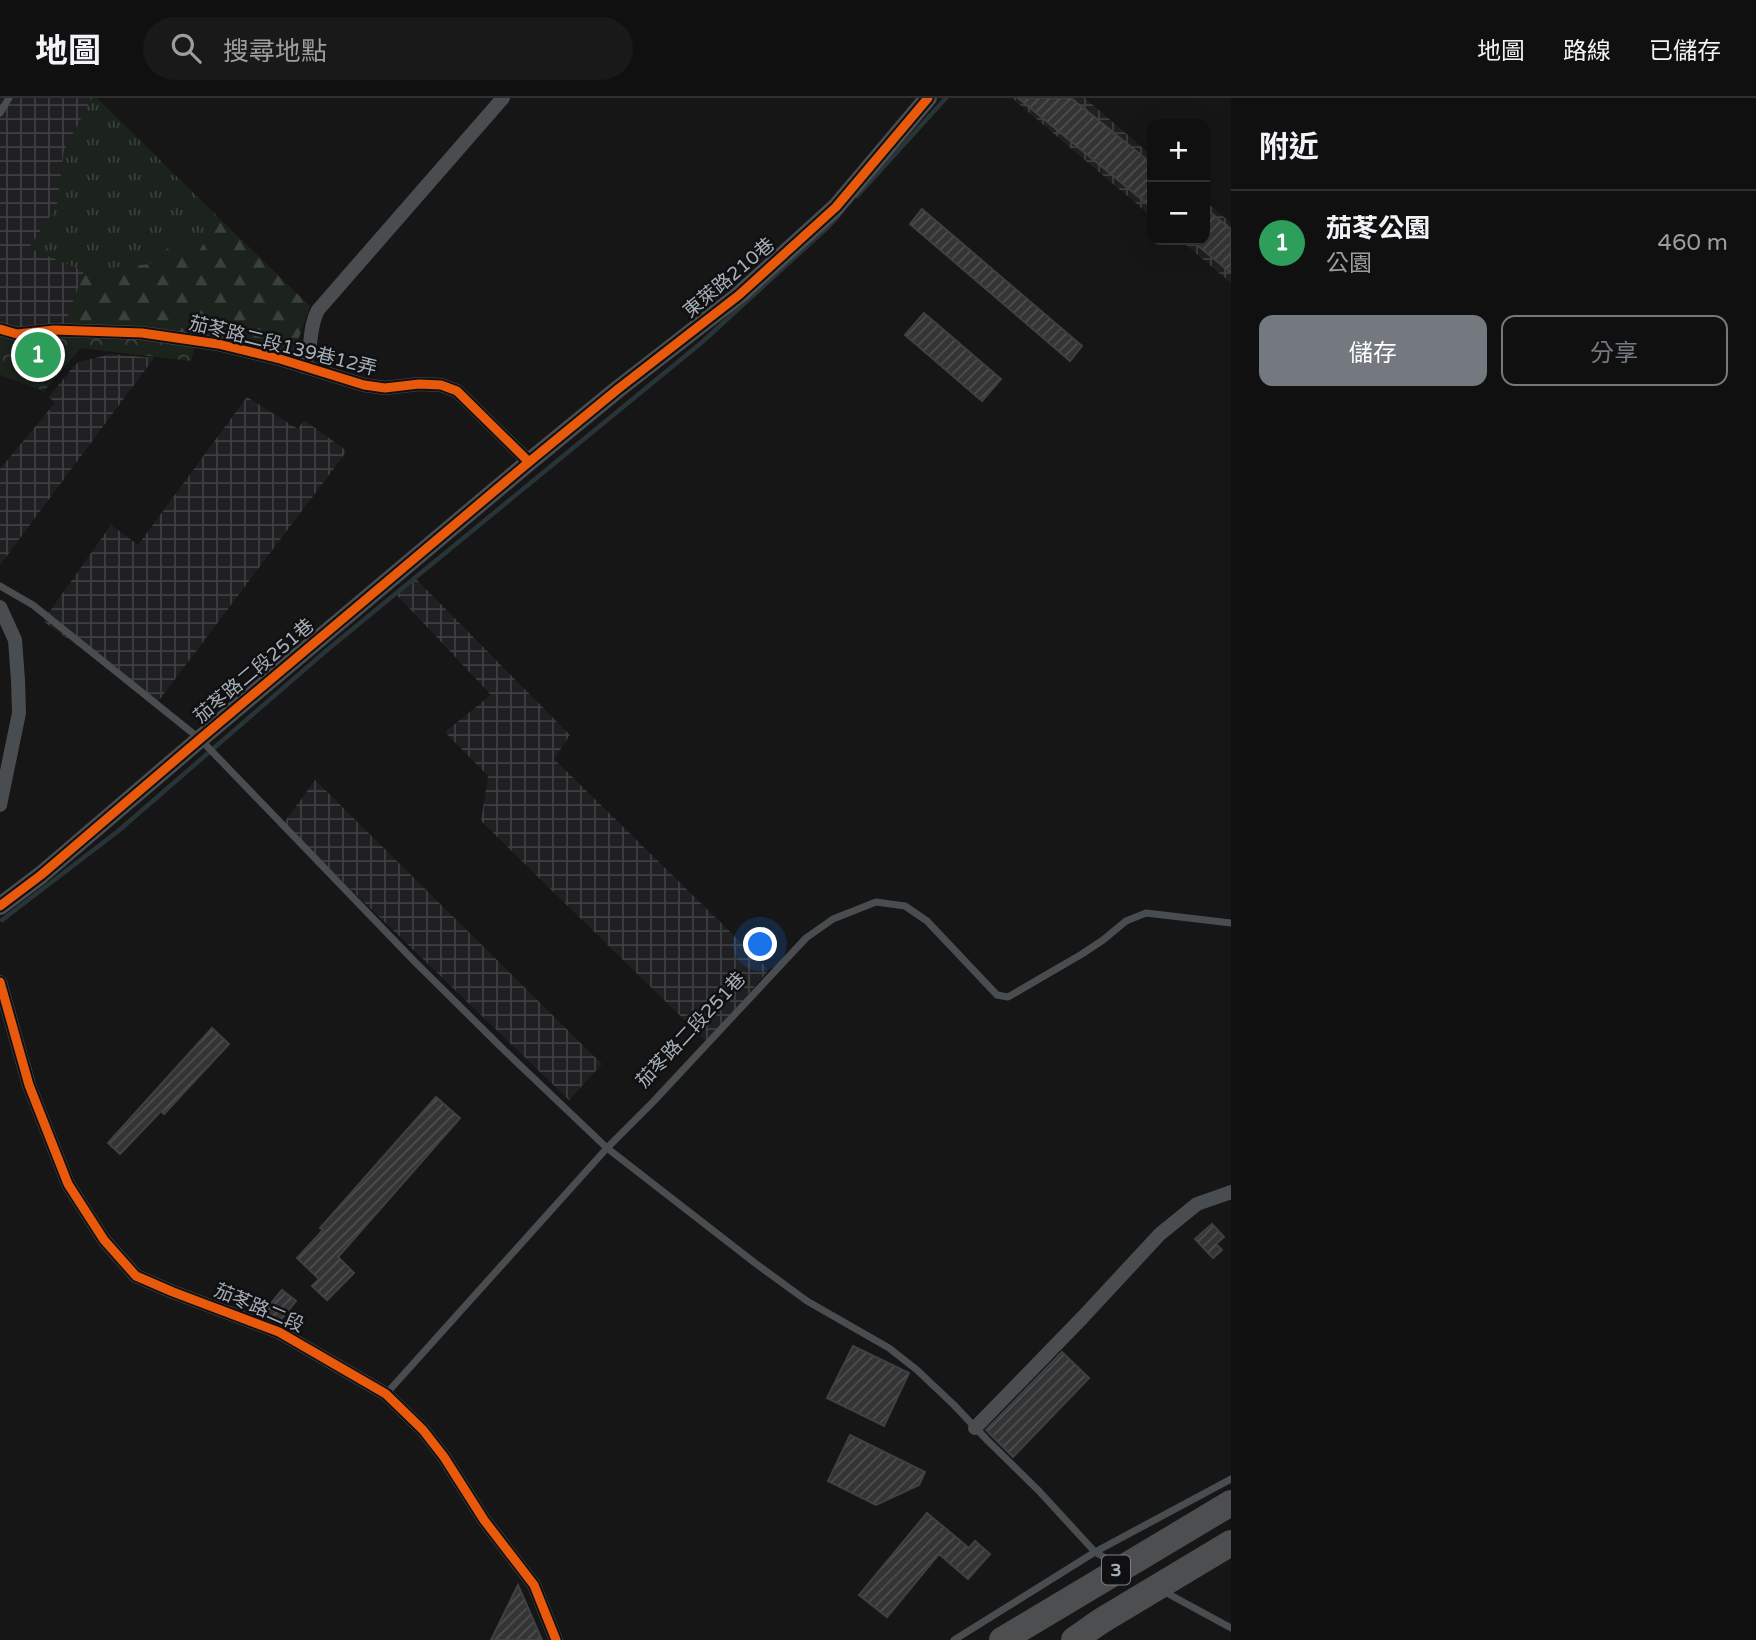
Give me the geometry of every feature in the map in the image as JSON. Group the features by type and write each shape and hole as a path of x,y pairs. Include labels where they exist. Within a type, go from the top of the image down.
{"highway":[{"name":"3","path":"1002,1640 1231,1503"},
{"name":"3","path":"1074,1640 1231,1543"}],"street":[{"path":"304,367 309,357 313,320 318,310 503,98"},
{"name":"東萊路210巷","path":"529,462 739,295 797,243 836,207 928,98"},
{"name":"茄苳路二段139巷12弄","path":"0,329 17,334 54,330 142,333 218,344 280,359 364,385 385,388 419,384 441,385 457,391 529,462"},
{"name":"茄苳路二段251巷","path":"0,906 52,866 529,462"},
{"path":"0,607 15,640 19,713 0,805"},
{"name":"茄苳路二段","path":"0,982 29,1085 68,1184 104,1240 136,1276 173,1293 279,1332 386,1394 423,1430 444,1457 484,1520 534,1585 556,1640"},
{"path":"975,1428 1160,1234 1197,1204 1231,1192"}],"lane":[{"path":"0,113 9,98"},
{"path":"0,586 33,605 200,739 415,962 607,1148 807,1301 889,1349 926,1379 1095,1552 1127,1570"},
{"name":"茄苳路二段251巷","path":"386,1394 607,1148 806,938 833,919 876,902 905,906 927,921 997,995 1008,997 1082,954 1126,921 1146,913 1231,923"},
{"path":"954,1640 1095,1552 1231,1479"},
{"path":"1148,1583 1231,1628"}],"shaded area":[{"path":"0,98 92,98 64,151 57,206 29,248 84,271 62,334 0,333"},
{"path":"1012,98 1085,98 1147,152 1147,213"},
{"path":"1210,205 1231,223 1231,283 1186,245 1210,245"},
{"path":"111,354 154,358 0,565 0,469 55,403 49,397 73,367 79,362"},
{"path":"247,397 298,429 304,420 347,451 157,703 43,621 111,525 138,545"},
{"path":"415,578 570,735 554,759 769,970 707,1042 481,821 488,776 445,732 491,695 395,593"},
{"path":"315,780 602,1064 569,1100 283,824"}],"green space":[{"path":"92,98 97,98 219,218 196,257 178,239 151,264 84,271 29,248 57,206 64,151"},
{"path":"219,218 310,306 296,346 287,358 207,339 62,334 84,271 150,264 178,239 196,256"},
{"path":"0,331 43,342 55,334 140,336 195,346 191,361 81,348 44,391 0,375"}],"building":[{"path":"1018,98 1071,98 1147,160 1147,204"},
{"path":"922,209 1082,346 1070,361 910,224"},
{"path":"1210,212 1231,229 1231,273 1197,245 1210,245"},
{"path":"924,313 1001,379 982,401 905,335"},
{"path":"212,1028 229,1044 164,1114 161,1111 120,1154 108,1143"},
{"path":"436,1097 460,1118 338,1257 354,1273 327,1300 312,1286 319,1279 297,1258 323,1230 320,1228"},
{"path":"1212,1224 1224,1237 1216,1244 1222,1250 1213,1258 1195,1239"},
{"path":"282,1290 296,1301 279,1322 264,1312"},
{"path":"853,1346 909,1373 884,1426 827,1398"},
{"path":"1062,1352 1089,1378 1013,1457 986,1430"},
{"path":"850,1435 925,1472 919,1485 876,1505 828,1481"},
{"path":"927,1513 969,1548 975,1541 990,1554 968,1579 939,1554 887,1617 859,1595"},
{"path":"518,1585 542,1640 491,1640"}],"waterway":[{"path":"857,196 946,98"},
{"path":"2,920 117,832 327,650 701,343 839,215"}],"cycle path":[{"path":"0,906 41,875 529,462 739,295 836,207 928,98"},
{"path":"0,329 17,334 54,330 142,333 218,344 280,359 364,385 385,388 419,384 441,385 457,391 529,462"},
{"path":"0,982 29,1085 68,1184 104,1240 136,1276 279,1332 386,1394 423,1430 444,1457 484,1520 534,1585 556,1640"}],"place":[{"name":"茄苳公園","path":"38,355"}]}
